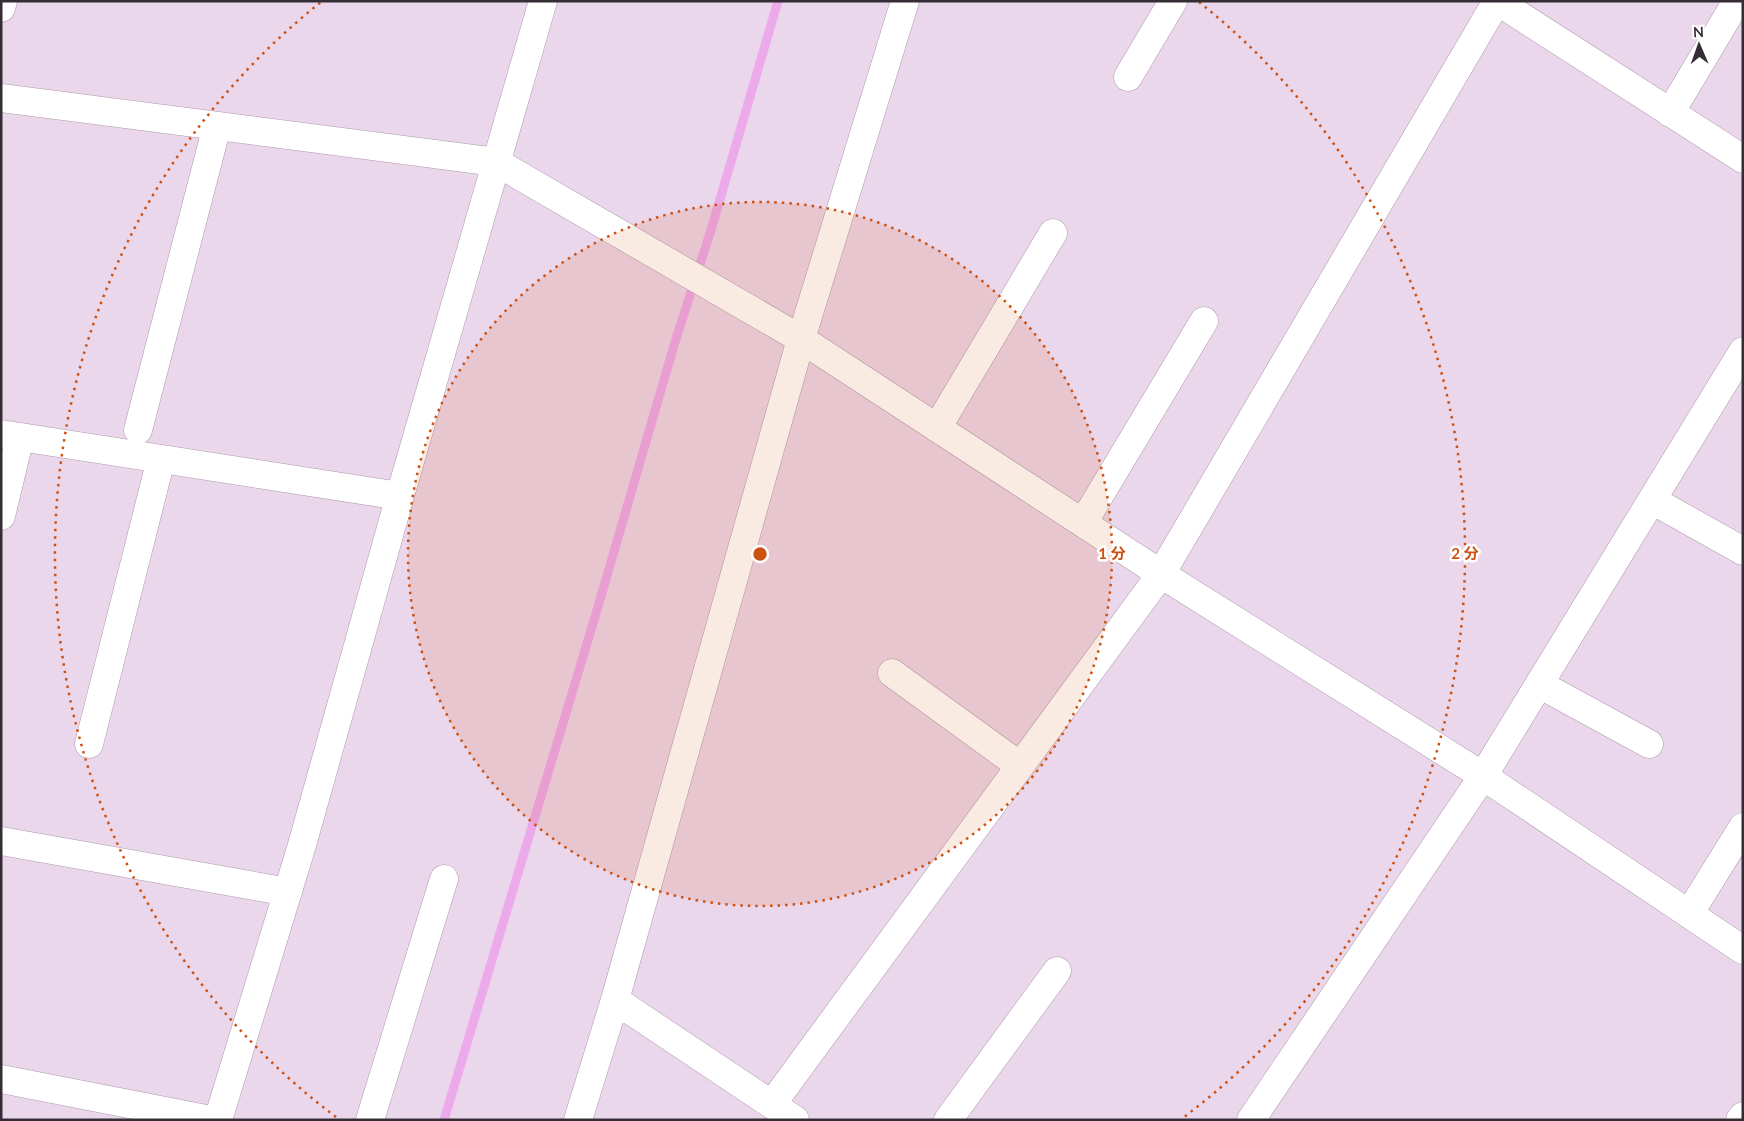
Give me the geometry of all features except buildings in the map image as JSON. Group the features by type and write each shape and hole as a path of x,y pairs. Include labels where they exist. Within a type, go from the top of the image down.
{"street":[{"path":"1,8 3,1"},
{"path":"218,1120 288,892 543,1"},
{"path":"578,1120 615,1000 801,339 905,1"},
{"path":"1128,77 1172,1"},
{"path":"772,1104 1161,574 1497,1 1743,159"},
{"path":"1670,113 1737,1"},
{"path":"1,98 496,162 801,339 1161,574 1483,776 1743,950"},
{"path":"138,430 217,126"},
{"path":"937,428 1053,233"},
{"path":"1083,523 1204,321"},
{"path":"1251,1120 1483,776 1743,351"},
{"path":"1,516 11,436 400,496"},
{"path":"89,744 161,459"},
{"path":"1652,500 1743,551"},
{"path":"892,673 1020,766"},
{"path":"1539,684 1648,744"},
{"path":"1689,914 1743,827"},
{"path":"1,841 288,892"},
{"path":"370,1120 444,879"},
{"path":"948,1120 1056,971"},
{"path":"615,1000 796,1120"},
{"path":"1,1079 211,1120"},
{"path":"1740,1120 1743,1116"}],"waterway":[{"path":"444,1120 778,1"}]}
